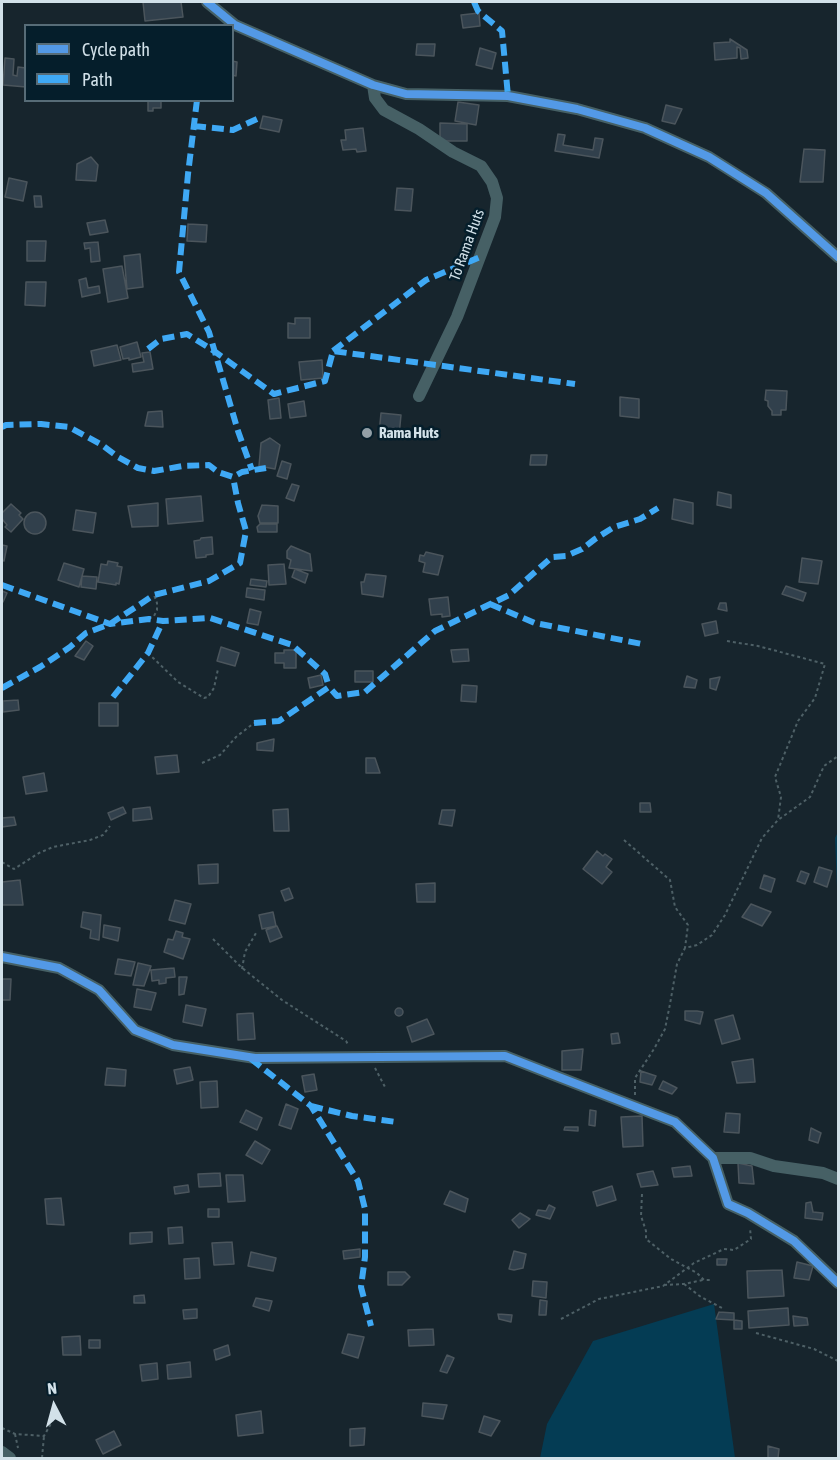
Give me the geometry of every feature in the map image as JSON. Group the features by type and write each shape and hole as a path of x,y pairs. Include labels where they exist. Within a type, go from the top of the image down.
{"street":[{"path":"207,2 234,24"},
{"path":"234,24 373,86 406,94 508,96 577,110 645,128 710,157 766,193 838,257"},
{"name":"To Rama Huts","path":"373,86 375,98 384,111 481,166 492,182 497,198 495,217 457,317 419,396"},
{"path":"2,957 59,968 99,990 135,1030 173,1045 255,1058 505,1056 675,1122 713,1158 728,1204 748,1213 794,1241 838,1283"},
{"path":"713,1158 750,1158 774,1166 823,1173 838,1179"},
{"path":"2,1452 14,1454"}],"path":[{"path":"148,619 154,616 157,610 154,595"},
{"path":"727,641 758,646 825,664 815,698 798,721 776,777 781,797 778,820"},
{"path":"148,653 178,682 204,698 208,697 214,688 218,669"},
{"path":"202,763 220,755 236,737 254,723"},
{"path":"685,948 697,945 712,935 725,915 762,838 778,820 810,797 824,766 838,756"},
{"path":"2,850 2,863 14,869 53,847 104,835 110,826"},
{"path":"624,840 670,880 675,907 688,925 685,948 677,964 665,1029 635,1078 635,1095"},
{"path":"242,969 246,952 256,933"},
{"path":"213,939 242,969 282,1000 346,1041 355,1057"},
{"path":"642,1194 641,1216 646,1239 704,1280"},
{"path":"664,1285 694,1263 724,1248 734,1250 751,1239 748,1213"},
{"path":"561,1319 599,1299 664,1285 711,1280"},
{"path":"684,1284 724,1309"},
{"path":"756,1333 814,1349 838,1361"},
{"path":"42,1458 44,1436 53,1420"},
{"path":"2,1428 15,1434 44,1436"},
{"path":"14,1454 15,1434"}],"shaded area":[{"path":"838,832 838,912 835,838"},
{"path":"714,1304 735,1458 540,1458 547,1424 593,1341"}],"building":[{"path":"143,2 181,2 183,17 145,21"},
{"path":"479,13 480,26 463,28 461,15"},
{"path":"730,39 747,50 748,58 741,59 740,48 737,47 737,58 715,60 714,43 730,42"},
{"path":"417,44 435,44 434,56 416,55"},
{"path":"480,48 496,53 492,69 476,65"},
{"path":"5,58 14,59 13,75 17,76 18,67 24,68 24,87 3,85"},
{"path":"234,61 237,62 236,76 234,76"},
{"path":"148,102 161,102 161,108 148,111"},
{"path":"458,102 479,105 476,125 455,121"},
{"path":"666,105 682,109 675,124 662,121"},
{"path":"263,116 282,120 279,132 260,128"},
{"path":"440,123 467,124 467,141 440,141"},
{"path":"363,128 366,151 343,150 341,140 346,140 345,130"},
{"path":"558,134 565,135 563,145 593,150 595,138 603,139 599,158 555,151"},
{"path":"804,149 825,150 823,182 800,182"},
{"path":"91,157 98,165 96,181 76,180 77,164"},
{"path":"9,178 27,182 23,201 5,197"},
{"path":"397,188 413,189 411,211 395,210"},
{"path":"34,196 41,196 42,207 35,207"},
{"path":"105,220 108,232 90,235 87,223"},
{"path":"188,224 207,225 206,242 187,241"},
{"path":"27,241 46,241 45,261 27,261"},
{"path":"98,242 100,261 91,262 90,248 85,249 84,243"},
{"path":"140,254 143,287 127,289 124,256"},
{"path":"122,266 128,298 108,302 103,269"},
{"path":"86,278 88,288 99,286 100,293 82,297 79,280"},
{"path":"26,282 46,282 45,306 25,305"},
{"path":"295,318 310,318 310,338 288,338 288,323 295,324"},
{"path":"137,342 141,357 123,359 120,347"},
{"path":"117,345 121,360 94,366 91,351"},
{"path":"150,352 153,369 133,372 132,364 144,362 142,353"},
{"path":"322,360 323,378 301,380 299,362"},
{"path":"766,390 787,391 786,410 781,410 781,415 772,415 768,401 765,400"},
{"path":"620,397 639,399 639,418 620,416"},
{"path":"279,398 281,418 270,419 268,400"},
{"path":"304,401 306,416 290,418 288,404"},
{"path":"162,411 163,427 145,426 148,412"},
{"path":"381,413 401,415 399,436 379,434"},
{"path":"270,438 280,445 275,469 259,466 261,443"},
{"path":"531,455 547,455 546,465 530,465"},
{"path":"282,461 291,464 287,479 277,476"},
{"path":"292,484 299,486 294,501 286,498"},
{"path":"718,492 731,495 731,508 717,505"},
{"path":"201,496 203,521 168,524 166,499"},
{"path":"674,499 693,503 693,524 672,519"},
{"path":"158,503 158,526 132,527 128,506"},
{"path":"11,504 21,513 19,515 23,519 11,532 5,527 7,525 2,519 2,513"},
{"path":"262,505 278,506 278,523 260,523 258,516"},
{"path":"76,510 96,513 93,533 73,530"},
{"path":"35,512 43,515 46,523 43,531 35,534 27,531 24,523 27,515"},
{"path":"260,524 277,524 277,532 258,532 257,527"},
{"path":"212,537 213,554 196,558 194,541"},
{"path":"2,545 7,546 4,561 2,560"},
{"path":"291,546 310,554 312,571 289,568 291,560 287,558 287,551"},
{"path":"426,552 443,556 438,575 423,572 425,563 419,561 420,555 424,556"},
{"path":"802,558 822,561 818,584 799,582"},
{"path":"108,561 118,563 117,566 122,567 119,584 98,582 101,564 107,565"},
{"path":"64,563 84,569 79,587 58,580"},
{"path":"284,564 286,584 269,585 268,565"},
{"path":"295,569 308,574 305,583 292,577"},
{"path":"366,574 386,576 383,597 362,594 361,582 364,582"},
{"path":"82,576 97,577 96,589 81,587"},
{"path":"251,579 267,581 266,587 250,585"},
{"path":"786,586 806,593 803,601 782,594"},
{"path":"247,588 265,590 264,600 246,597"},
{"path":"2,591 7,593 3,602 2,601"},
{"path":"448,597 450,616 431,615 429,599"},
{"path":"720,603 726,603 727,611 718,609"},
{"path":"250,609 261,612 258,625 247,623"},
{"path":"716,621 718,633 705,636 702,624"},
{"path":"86,641 93,646 84,660 75,656"},
{"path":"221,647 239,653 235,666 217,661"},
{"path":"468,649 469,661 453,662 451,650"},
{"path":"284,650 296,650 296,668 284,668 284,663 275,663 275,653 284,653"},
{"path":"355,671 373,671 373,682 355,682"},
{"path":"321,675 323,685 310,688 308,678"},
{"path":"687,676 697,680 695,688 684,687"},
{"path":"720,677 716,690 710,688 710,679"},
{"path":"462,685 477,686 476,702 461,701"},
{"path":"18,700 19,710 3,712 3,701"},
{"path":"99,703 118,703 118,726 99,726"},
{"path":"274,739 273,751 257,750 257,743"},
{"path":"177,755 179,772 157,774 155,757"},
{"path":"366,758 375,758 380,773 366,773"},
{"path":"44,773 47,791 26,794 23,777"},
{"path":"640,803 650,803 651,812 640,812"},
{"path":"123,807 126,813 111,820 108,813"},
{"path":"150,807 152,819 133,821 133,809"},
{"path":"288,809 289,831 274,831 273,810"},
{"path":"442,810 455,810 452,826 439,824"},
{"path":"14,817 16,825 2,827 2,818"},
{"path":"597,851 612,859 606,867 612,872 602,884 583,869"},
{"path":"218,864 218,883 199,884 198,865"},
{"path":"819,867 832,871 827,887 814,882"},
{"path":"801,871 809,874 805,884 797,881"},
{"path":"764,875 775,879 771,892 760,888"},
{"path":"20,880 23,905 2,905 2,882"},
{"path":"435,883 435,902 417,902 416,884"},
{"path":"289,888 293,898 285,901 281,891"},
{"path":"175,900 191,904 185,924 169,920"},
{"path":"751,904 771,912 762,926 742,917"},
{"path":"83,912 101,915 99,940 90,938 91,930 81,927"},
{"path":"273,912 276,926 262,929 259,915"},
{"path":"104,925 120,928 118,941 103,937"},
{"path":"277,926 282,937 270,942 266,930"},
{"path":"176,931 183,933 182,937 190,939 183,959 164,952 168,939 173,940"},
{"path":"118,959 135,962 131,976 115,974"},
{"path":"138,963 151,966 144,986 133,985"},
{"path":"174,968 175,977 166,978 166,983 159,984 159,980 152,981 151,970"},
{"path":"179,977 187,977 184,994 179,995"},
{"path":"2,979 11,979 10,1000 2,1000"},
{"path":"137,989 156,993 151,1010 134,1007"},
{"path":"186,1005 206,1009 202,1026 183,1022"},
{"path":"399,1008 403,1012 399,1016 395,1012"},
{"path":"685,1011 703,1012 700,1024 685,1020"},
{"path":"253,1013 255,1039 238,1040 237,1014"},
{"path":"733,1015 740,1039 722,1044 715,1020"},
{"path":"427,1019 434,1034 412,1042 407,1027"},
{"path":"618,1033 620,1043 612,1044 611,1034"},
{"path":"583,1049 581,1070 562,1070 562,1051"},
{"path":"753,1059 755,1082 737,1083 732,1062"},
{"path":"190,1067 193,1080 177,1084 174,1070"},
{"path":"107,1068 126,1070 125,1086 105,1085"},
{"path":"641,1071 656,1076 652,1085 640,1082"},
{"path":"314,1074 317,1090 305,1092 302,1076"},
{"path":"217,1081 218,1107 201,1108 200,1082"},
{"path":"663,1081 677,1088 672,1094 659,1089"},
{"path":"286,1104 298,1109 291,1129 279,1125"},
{"path":"246,1110 262,1118 257,1130 240,1122"},
{"path":"590,1110 596,1111 595,1126 589,1125"},
{"path":"726,1113 740,1114 739,1133 724,1132"},
{"path":"642,1116 643,1146 623,1147 621,1117"},
{"path":"565,1127 578,1127 578,1131 564,1130"},
{"path":"811,1128 821,1133 818,1143 809,1140"},
{"path":"255,1141 270,1150 262,1164 246,1155"},
{"path":"738,1163 752,1166 754,1184 739,1183"},
{"path":"690,1166 692,1176 674,1177 672,1168"},
{"path":"653,1171 658,1185 641,1187 637,1174"},
{"path":"220,1173 221,1186 199,1187 198,1174"},
{"path":"226,1175 243,1175 245,1201 228,1202"},
{"path":"188,1185 189,1192 175,1194 174,1187"},
{"path":"612,1186 616,1200 597,1206 593,1192"},
{"path":"450,1191 468,1199 465,1212 444,1204"},
{"path":"61,1198 64,1225 47,1224 45,1199"},
{"path":"811,1202 813,1212 823,1213 822,1220 805,1218 806,1203"},
{"path":"549,1205 555,1208 550,1219 536,1215 538,1210 546,1211"},
{"path":"208,1209 219,1209 219,1217 208,1217"},
{"path":"520,1213 530,1219 519,1228 512,1220"},
{"path":"182,1227 183,1243 169,1244 168,1228"},
{"path":"152,1232 152,1242 130,1244 130,1233"},
{"path":"232,1242 234,1264 214,1265 212,1243"},
{"path":"360,1249 360,1257 344,1259 343,1251"},
{"path":"514,1251 526,1254 523,1268 509,1269"},
{"path":"251,1252 276,1258 273,1271 248,1266"},
{"path":"199,1258 200,1278 185,1279 184,1259"},
{"path":"717,1259 727,1259 726,1265 717,1265"},
{"path":"797,1262 813,1266 809,1280 794,1278"},
{"path":"782,1270 784,1296 748,1298 747,1271"},
{"path":"388,1272 405,1272 410,1277 402,1285 388,1285"},
{"path":"533,1281 547,1282 546,1298 532,1296"},
{"path":"144,1295 145,1303 134,1303 134,1296"},
{"path":"256,1298 272,1301 269,1311 253,1306"},
{"path":"540,1300 547,1301 546,1315 539,1315"},
{"path":"788,1308 789,1325 749,1328 748,1311"},
{"path":"197,1309 197,1318 184,1319 183,1310"},
{"path":"719,1312 734,1313 734,1320 716,1319"},
{"path":"498,1314 512,1315 511,1322 499,1319"},
{"path":"793,1316 807,1318 808,1325 794,1326"},
{"path":"734,1320 742,1321 742,1329 734,1329"},
{"path":"433,1329 434,1345 409,1346 408,1330"},
{"path":"348,1334 364,1337 358,1358 342,1353"},
{"path":"80,1336 81,1355 63,1355 62,1337"},
{"path":"89,1340 100,1340 100,1348 89,1348"},
{"path":"228,1345 230,1355 216,1360 214,1350"},
{"path":"447,1355 454,1358 447,1373 440,1371"},
{"path":"190,1362 191,1377 168,1379 167,1365"},
{"path":"157,1363 158,1379 142,1381 140,1365"},
{"path":"423,1403 447,1405 443,1419 422,1416"},
{"path":"261,1411 263,1433 238,1436 236,1415"},
{"path":"484,1416 500,1421 491,1436 479,1432"},
{"path":"365,1428 364,1445 350,1446 350,1429"},
{"path":"114,1431 121,1445 103,1454 96,1440"},
{"path":"768,1446 779,1449 778,1458 768,1458"}],"marked path":[{"path":"474,2 478,11 502,31 508,96"},
{"path":"197,102 179,272 209,332 252,470"},
{"path":"194,126 233,130 257,119"},
{"path":"333,351 426,280 480,257"},
{"path":"148,349 161,339 187,334 274,394 325,381 333,351 575,384"},
{"path":"2,427 41,424 69,427 138,468 154,471 183,466 209,465 218,472 233,477 242,472 266,468"},
{"path":"2,688 40,667 86,633 110,624 154,595 209,581 240,563 246,531 233,477"},
{"path":"254,723 279,721 329,687 337,696 365,692 435,631 509,595 552,557 566,556 582,549 614,527 640,519 658,508"},
{"path":"2,585 110,624 149,619 163,621 210,618 292,645 325,674 329,687"},
{"path":"490,604 535,623 642,644"},
{"path":"113,697 148,653 163,621"},
{"path":"251,1059 311,1106 358,1181 365,1209 365,1257 361,1287 371,1326"},
{"path":"311,1106 352,1116 396,1122"}],"cycle path":[{"path":"207,2 234,24"},
{"path":"234,24 373,85 406,94 508,96 577,109 645,128 709,157 766,193 838,257"},
{"path":"2,957 59,968 99,990 135,1030 173,1045 255,1058 505,1056 675,1122 713,1158 728,1204 748,1213 794,1241 838,1283"}],"place":[{"name":"Rama Huts","path":"367,433"}]}
